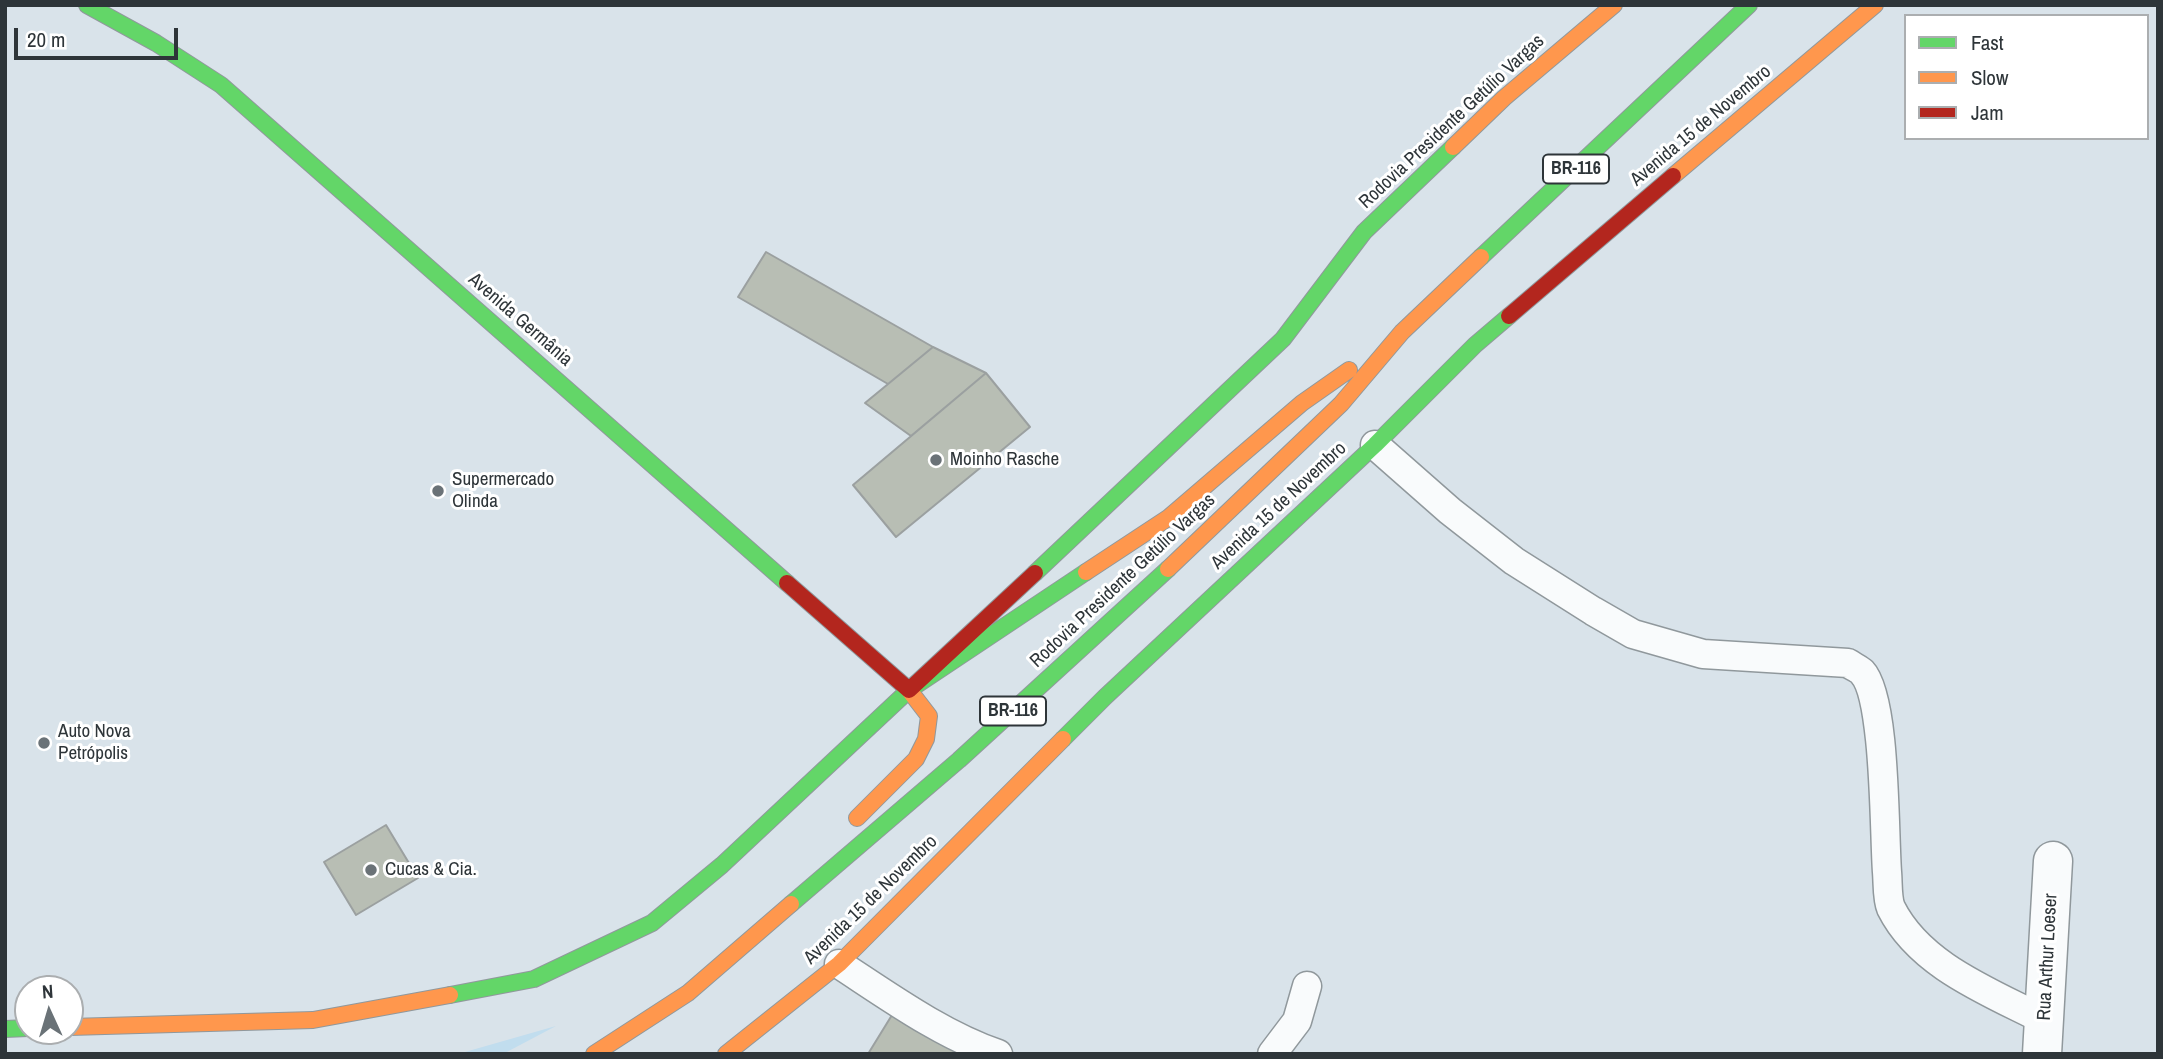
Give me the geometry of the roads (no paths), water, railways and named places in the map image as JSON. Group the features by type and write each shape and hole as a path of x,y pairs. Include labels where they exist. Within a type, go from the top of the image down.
{"main road":[{"name":"Avenida Germânia","path":"87,5 156,43 221,85 909,690 929,716 926,739 916,759 851,825"},
{"name":"Rodovia Presidente Getúlio Vargas","path":"84,1027 313,1020 534,979 652,923 722,865 1168,449 1283,339 1364,232 1504,98 1614,5"},
{"name":"Rodovia Presidente Getúlio Vargas","path":"594,1054 688,993 959,760 1213,528 1341,404 1402,332 1749,5"},
{"name":"Avenida 15 de Novembro","path":"726,1054 839,964 1105,697 1375,445 1475,345 1875,5"},
{"name":"Rodovia Presidente Getúlio Vargas","path":"909,690 1168,518 1301,403 1402,332"},
{"path":"688,993 812,864"}],"street":[{"name":"Rua Arthur Loeser","path":"2043,1037 2053,861"}],"lane":[{"path":"1375,445 1450,511 1514,561 1633,634 1703,654 1848,663 1862,672 1872,693 1881,746 1890,906 1907,932 1943,966 2043,1037"},
{"path":"839,964 905,1007 981,1048 998,1054"},
{"path":"1272,1054 1297,1021 1307,986"}],"place":[{"name":"Moinho Rasche","path":"936,460"},
{"name":"Supermercado Olinda","path":"438,491"},
{"name":"Auto Nova Petrópolis","path":"44,743"},
{"name":"Cucas & Cia.","path":"371,870"}]}
